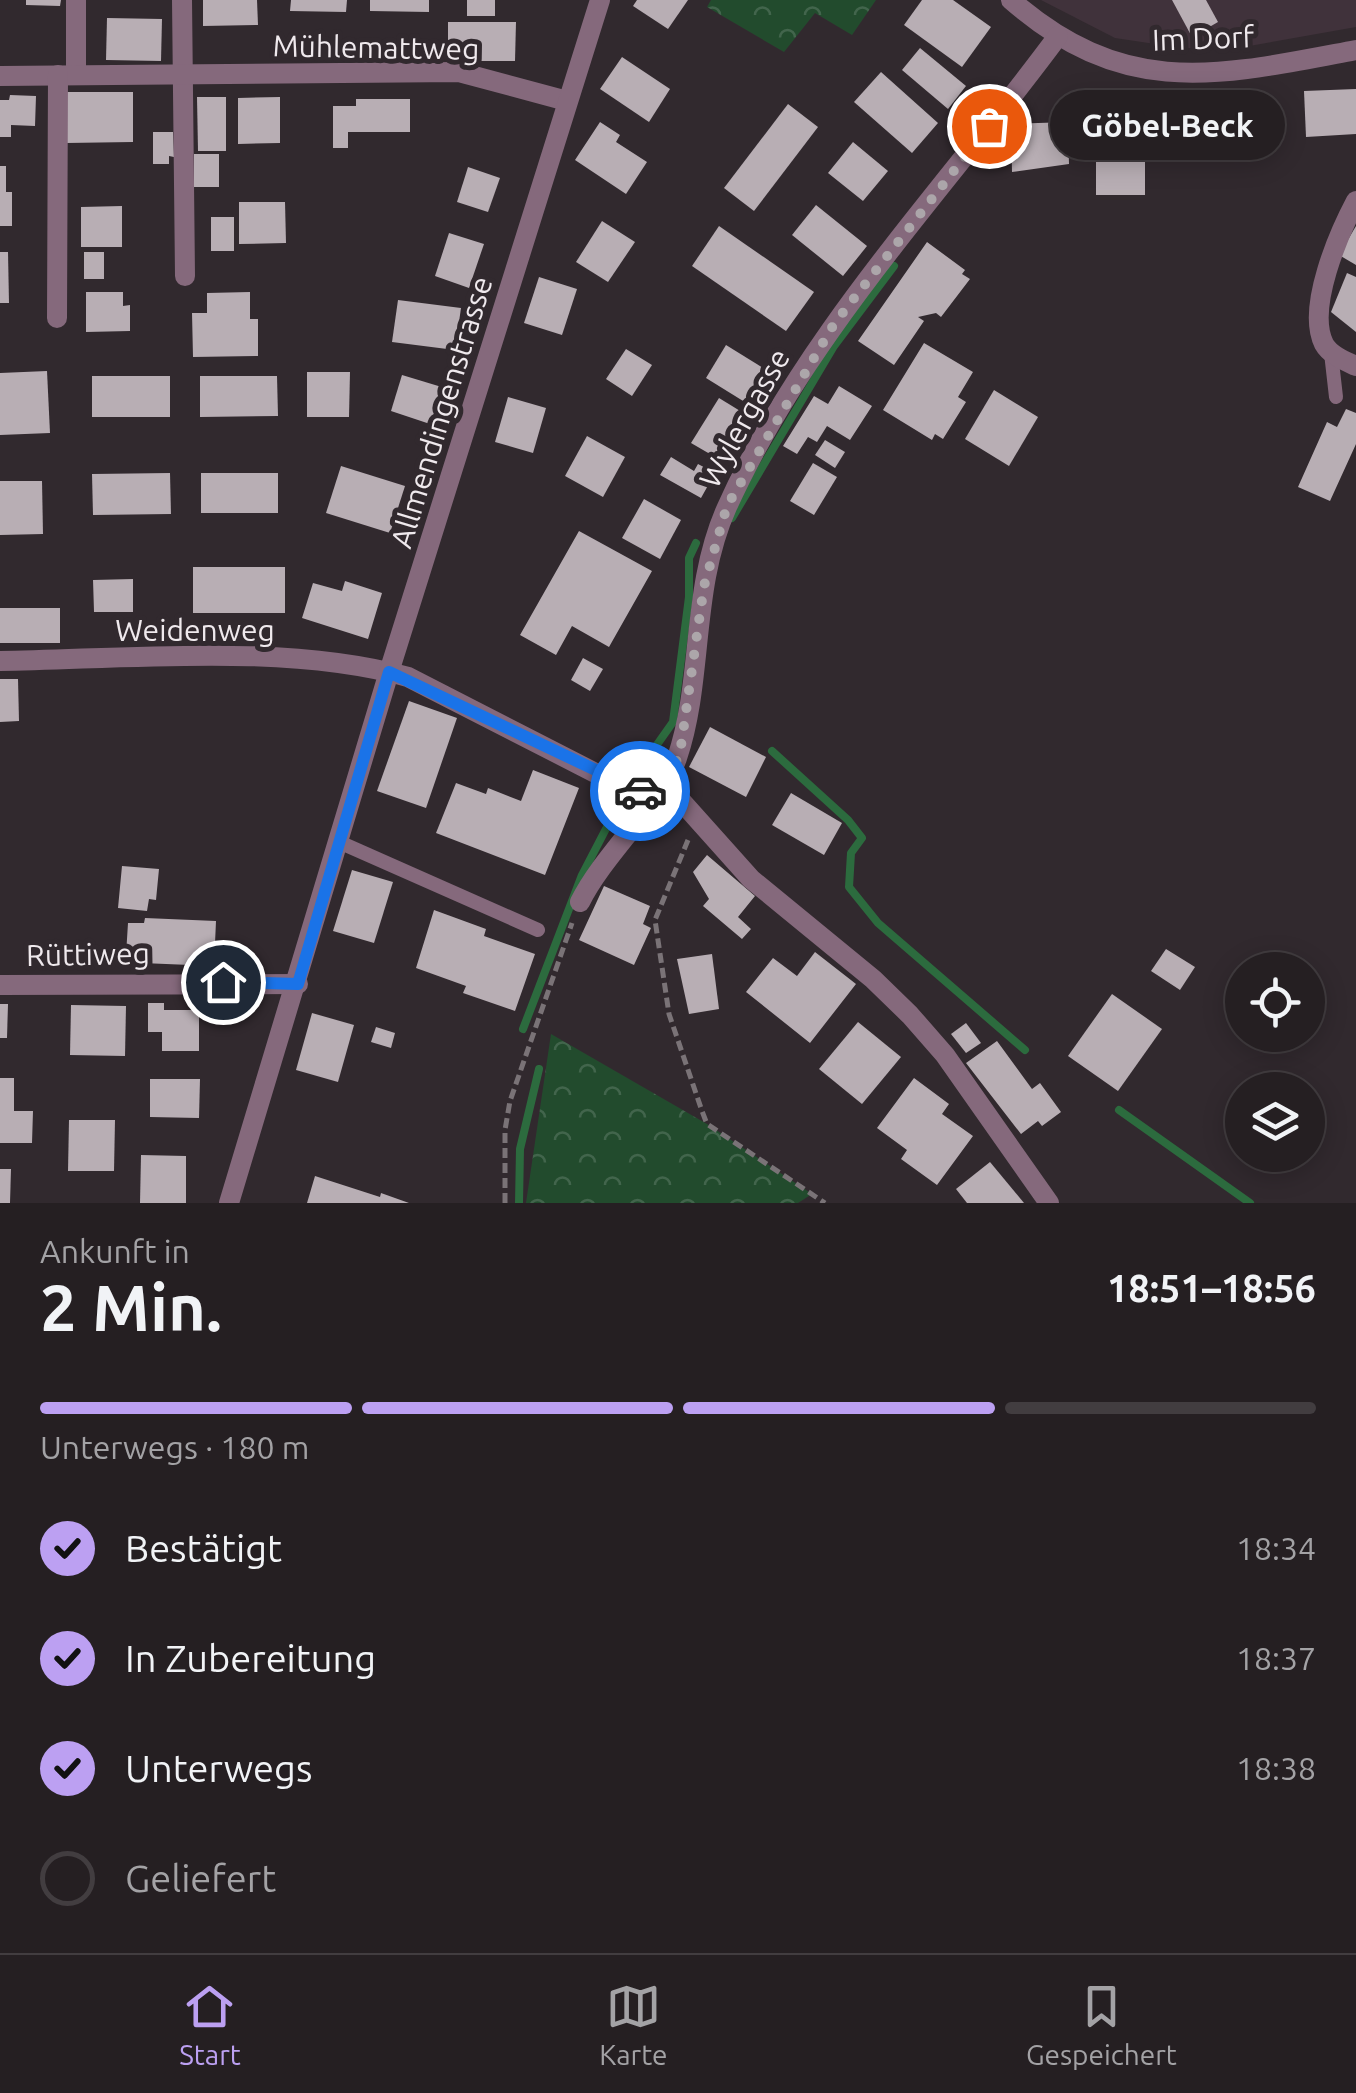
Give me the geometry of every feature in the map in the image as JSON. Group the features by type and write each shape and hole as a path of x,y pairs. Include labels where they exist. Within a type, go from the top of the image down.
{"street":[{"path":"57,318 67,75 76,0"},
{"path":"182,0 185,276"},
{"name":"Allmendingenstrasse","path":"229,1203 389,672 600,0"},
{"name":"Im Dorf","path":"1026,4 1058,36 1108,62 1171,74 1276,65 1356,50"},
{"name":"Wylergasse","path":"580,902 609,853 662,787 680,753 706,577 727,506 834,324 1058,36"},
{"name":"Mühlemattweg","path":"0,76 459,72 568,102"},
{"path":"1356,201 1336,244 1322,294 1320,332 1331,353 1356,366"},
{"name":"Weidenweg","path":"0,660 279,660 389,672"},
{"path":"389,672 408,677 636,791 662,787 751,880 873,979 910,1016 945,1055 1049,1203"},
{"name":"Rüttiweg","path":"0,985 298,984"}],"lane":[{"path":"1331,353 1336,396"},
{"path":"339,842 538,930"}],"path":[{"path":"694,818 655,920 670,1014 706,1124 824,1203"},
{"path":"505,1203 505,1130 510,1101 580,902"}],"shaded area":[{"path":"1041,0 1356,0 1356,27 1238,48 1182,48 1115,38"}],"green space":[{"path":"711,0 876,0 852,35 815,13 784,52 707,7"},
{"path":"551,1034 707,1124 812,1194 798,1203 526,1203"}],"building":[{"path":"26,0 61,0 60,6 26,5"},
{"path":"203,0 257,0 258,25 203,26"},
{"path":"291,0 347,0 346,12 290,11"},
{"path":"370,0 429,0 429,12 370,11"},
{"path":"467,0 495,0 495,16 467,16"},
{"path":"637,0 688,0 668,29 633,6"},
{"path":"922,0 953,0 991,27 962,67 904,25"},
{"path":"1172,0 1206,0 1218,22 1192,37"},
{"path":"107,18 162,19 161,61 106,60"},
{"path":"448,22 516,22 515,61 448,61"},
{"path":"920,48 966,86 948,109 902,70"},
{"path":"622,57 670,89 649,122 600,89"},
{"path":"881,72 938,123 912,153 854,102"},
{"path":"1356,89 1356,134 1306,137 1304,91"},
{"path":"66,92 133,92 133,142 66,143"},
{"path":"10,95 36,96 35,126 11,125 11,137 0,137 0,100 9,100"},
{"path":"197,97 226,97 226,151 198,151"},
{"path":"280,97 280,143 238,144 238,98"},
{"path":"356,99 410,99 410,132 348,132 348,148 333,148 333,106 356,106"},
{"path":"788,104 818,127 754,211 724,188"},
{"path":"1112,106 1174,106 1174,155 1145,155 1145,195 1096,195 1096,116 1112,115"},
{"path":"1252,115 1253,139 1227,140 1227,116"},
{"path":"600,122 620,135 616,142 647,162 626,194 575,160"},
{"path":"1068,122 1069,164 1012,172 1011,124"},
{"path":"153,132 173,132 174,157 169,156 169,164 153,164"},
{"path":"853,142 888,171 863,201 828,173"},
{"path":"194,154 219,154 219,187 194,187"},
{"path":"0,166 6,166 6,192 12,192 12,226 0,226"},
{"path":"468,167 500,178 488,212 457,202"},
{"path":"239,202 285,202 286,243 239,244"},
{"path":"816,205 867,246 843,276 792,235"},
{"path":"122,206 122,247 81,247 81,207"},
{"path":"211,217 234,217 234,251 211,251"},
{"path":"602,221 635,242 608,282 576,262"},
{"path":"719,226 814,292 786,331 692,266"},
{"path":"1356,226 1356,265 1339,255"},
{"path":"449,233 484,244 469,288 435,276"},
{"path":"927,242 965,270 962,274 970,279 941,317 936,313 918,317 924,321 894,365 858,341"},
{"path":"0,252 8,252 9,303 0,303"},
{"path":"84,252 104,252 104,279 84,279"},
{"path":"1347,273 1356,277 1356,332 1331,312"},
{"path":"539,277 577,289 562,335 524,323"},
{"path":"86,292 123,292 123,306 130,305 130,331 86,332"},
{"path":"250,292 250,319 258,319 258,356 193,357 192,313 207,313 207,293"},
{"path":"398,300 461,308 455,350 392,342"},
{"path":"924,343 973,372 958,397 966,402 943,439 935,434 932,440 883,410"},
{"path":"726,345 776,376 756,409 706,378"},
{"path":"626,349 652,365 632,396 606,379"},
{"path":"47,371 50,433 0,435 0,373"},
{"path":"307,372 350,372 349,417 307,417"},
{"path":"402,375 445,388 433,425 391,411"},
{"path":"92,376 170,376 170,417 92,417"},
{"path":"200,376 277,376 278,416 200,417"},
{"path":"839,386 872,406 850,440 827,426 817,442 808,437 797,454 783,446 814,396 828,404"},
{"path":"994,390 1038,417 1009,466 965,439"},
{"path":"508,397 546,408 533,453 495,442"},
{"path":"719,398 750,417 722,461 691,443"},
{"path":"1346,409 1356,413 1356,444 1330,501 1298,487 1327,422 1337,427"},
{"path":"587,436 625,457 603,497 565,476"},
{"path":"825,440 845,452 835,468 815,455"},
{"path":"671,457 694,471 698,464 715,473 701,498 660,475"},
{"path":"813,463 837,477 814,515 790,501"},
{"path":"341,466 405,486 390,533 326,513"},
{"path":"170,473 171,514 93,515 92,474"},
{"path":"201,473 278,473 278,513 201,513"},
{"path":"0,481 42,481 43,534 0,535"},
{"path":"644,499 681,520 660,559 622,538"},
{"path":"579,531 652,571 609,647 572,626 556,655 520,635"},
{"path":"193,567 285,567 285,613 193,613"},
{"path":"133,579 133,612 94,612 93,580"},
{"path":"345,581 382,593 368,639 302,618 313,583 342,591"},
{"path":"0,608 60,608 60,643 0,643"},
{"path":"583,658 603,669 590,691 571,680"},
{"path":"0,679 18,679 19,721 0,722"},
{"path":"409,701 457,718 426,808 377,791"},
{"path":"710,727 766,757 746,797 689,767"},
{"path":"533,770 579,788 545,875 436,833 456,783 486,794 488,788 521,801"},
{"path":"791,793 842,823 824,855 772,825"},
{"path":"707,855 755,896 738,917 751,929 742,939 703,906 709,899 693,872"},
{"path":"122,866 159,869 156,900 149,899 147,911 118,908"},
{"path":"352,870 393,882 374,943 333,931"},
{"path":"604,886 650,906 643,924 651,928 634,965 579,940"},
{"path":"434,910 486,929 484,936 535,954 515,1011 463,993 466,986 416,968"},
{"path":"145,918 216,921 214,966 142,963 143,956 126,955 128,923 144,923"},
{"path":"1166,949 1195,967 1180,990 1151,971"},
{"path":"815,952 856,984 810,1043 746,992 773,958 797,976"},
{"path":"712,954 719,1009 689,1014 677,959"},
{"path":"1112,994 1162,1029 1118,1091 1068,1056"},
{"path":"148,1003 164,1003 164,1010 199,1010 199,1051 162,1051 162,1032 148,1032"},
{"path":"0,1004 8,1004 7,1038 0,1038"},
{"path":"71,1005 126,1006 125,1056 70,1055"},
{"path":"312,1013 354,1025 338,1082 296,1070"},
{"path":"858,1022 901,1057 862,1104 819,1069"},
{"path":"966,1023 981,1043 966,1053 951,1034"},
{"path":"376,1027 395,1033 391,1048 371,1042"},
{"path":"997,1041 1032,1089 1040,1083 1061,1112 1042,1126 1038,1121 1021,1134 966,1063"},
{"path":"0,1078 14,1078 14,1111 33,1111 32,1143 0,1143"},
{"path":"914,1078 949,1104 942,1114 973,1136 937,1185 901,1159 907,1150 877,1128"},
{"path":"150,1079 200,1079 199,1118 150,1117"},
{"path":"69,1120 115,1120 114,1171 68,1171"},
{"path":"141,1155 186,1156 186,1203 140,1203"},
{"path":"990,1162 1024,1203 967,1203 956,1189"},
{"path":"0,1169 11,1169 10,1203 0,1203"},
{"path":"315,1176 380,1197 381,1193 409,1203 307,1203"}],"waterway":[{"path":"732,518 834,346 894,266"},
{"path":"637,773 673,722 689,597 689,558 696,543"},
{"path":"772,751 848,820 862,838 851,853 849,887 878,923 1025,1050"},
{"path":"523,1029 582,875 622,798"},
{"path":"519,1203 520,1149 539,1069"},
{"path":"1119,1110 1250,1203"}],"way so far":[{"path":"640,791 658,791 666,784 680,753 698,614 709,558 727,506 834,324 989,126"}],"place":[{"name":"Göbel-Beck","path":"989,126"}],"route":[{"path":"223,982 298,984 389,672 408,677 640,791"}]}
